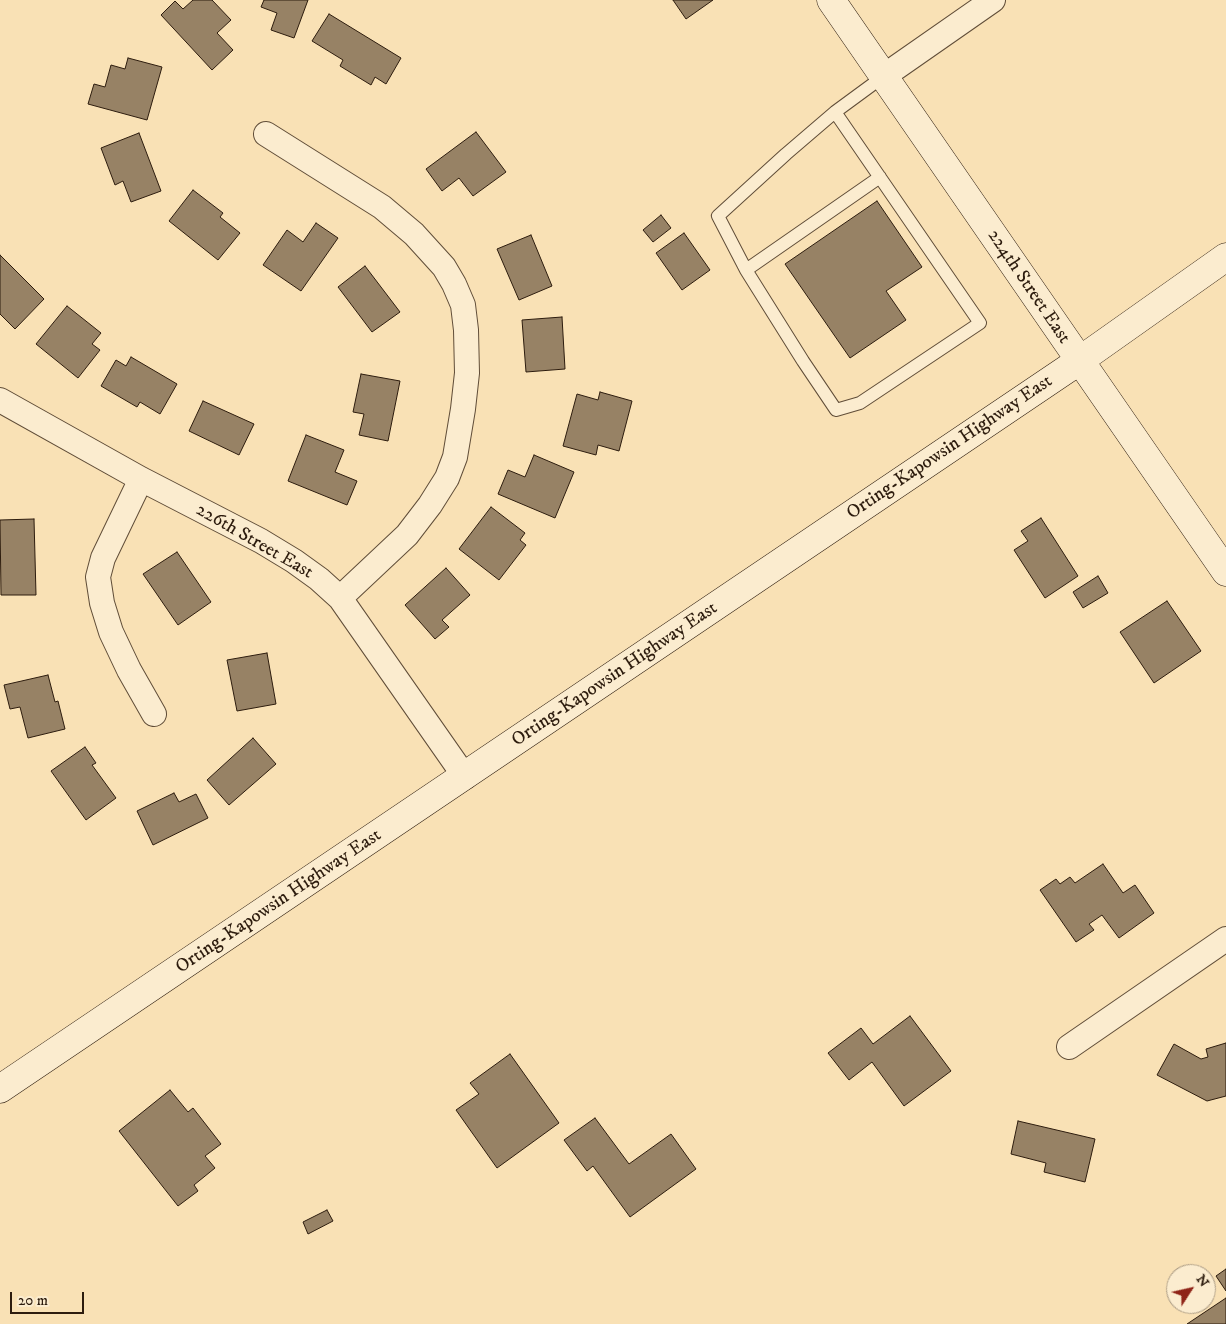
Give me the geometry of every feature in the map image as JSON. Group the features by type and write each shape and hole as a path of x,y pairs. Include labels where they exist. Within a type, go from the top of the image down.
{"main road":[{"name":"224th Street East","path":"831,0 1226,572"},
{"name":"Orting-Kapowsin Highway East","path":"0,1089 1079,361 1226,257"}],"street":[{"path":"884,76 993,0"},
{"path":"266,134 382,207 414,234 444,267 463,305 466,330 464,409 455,457 447,478 408,534 340,598"},
{"name":"226th Street East","path":"0,400 142,479 261,542 294,561 319,579 340,598 465,777"},
{"path":"142,479 103,558 98,577 102,603 111,632 129,670 154,714"},
{"path":"1069,1047 1226,939"}],"lane":[{"path":"835,112 980,323 860,402 836,410 746,270 718,216 835,112 884,76"},
{"path":"746,270 880,177"}],"building":[{"path":"193,0 212,0 231,20 217,33 233,50 212,70 161,15 175,1 183,9"},
{"path":"264,0 308,0 294,38 271,30 277,13 261,7"},
{"path":"673,0 713,0 686,19"},
{"path":"329,14 401,58 386,84 375,77 371,85 340,66 343,60 312,41"},
{"path":"128,58 162,67 147,120 88,104 94,84 105,87 111,65 125,69"},
{"path":"476,132 506,172 473,196 459,178 442,191 426,169"},
{"path":"139,133 161,191 131,202 123,181 115,185 101,148"},
{"path":"193,190 223,213 220,217 240,233 218,260 169,221"},
{"path":"877,201 922,267 886,291 906,320 850,358 785,264"},
{"path":"661,215 671,228 653,242 643,230"},
{"path":"316,223 338,238 301,291 263,265 287,230 303,242"},
{"path":"684,233 710,270 682,290 656,253"},
{"path":"531,235 552,286 519,300 497,249"},
{"path":"0,255 44,299 15,329 0,314"},
{"path":"365,266 400,312 372,332 338,287"},
{"path":"67,306 101,333 92,344 100,350 78,378 36,344"},
{"path":"562,317 565,369 526,372 522,320"},
{"path":"131,357 177,384 160,414 140,402 137,407 101,386 116,360 126,366"},
{"path":"361,374 400,381 388,441 359,435 364,414 353,412"},
{"path":"600,392 632,401 619,451 598,445 596,455 563,446 577,394 598,400"},
{"path":"203,401 254,424 239,455 189,431"},
{"path":"306,435 344,450 335,472 357,481 347,505 288,481"},
{"path":"534,455 574,472 555,518 498,494 508,470 525,477"},
{"path":"491,507 525,533 520,540 526,545 499,580 459,549"},
{"path":"1041,518 1078,576 1045,598 1014,550 1028,541 1021,531"},
{"path":"34,519 36,595 1,595 0,520"},
{"path":"177,552 211,602 178,625 143,574"},
{"path":"446,568 470,595 442,620 449,627 435,639 405,605"},
{"path":"1098,576 1108,593 1083,608 1073,592"},
{"path":"1167,601 1201,651 1154,683 1120,632"},
{"path":"267,653 276,704 237,711 227,660"},
{"path":"48,675 55,702 58,701 65,729 28,738 20,707 10,709 4,685"},
{"path":"253,738 276,764 229,805 207,780"},
{"path":"85,747 96,763 92,765 116,798 86,820 51,771"},
{"path":"174,793 179,802 196,794 208,818 153,845 137,811"},
{"path":"1103,864 1123,893 1135,885 1154,913 1119,938 1102,915 1089,924 1094,930 1076,942 1040,890 1056,879 1060,884 1070,877 1075,883"},
{"path":"910,1016 951,1071 904,1106 872,1062 849,1080 828,1053 861,1028 873,1044"},
{"path":"1226,1043 1226,1096 1207,1101 1157,1075 1174,1044 1201,1059 1208,1057 1206,1049"},
{"path":"510,1054 559,1123 497,1168 456,1110 479,1094 470,1083"},
{"path":"170,1090 188,1112 193,1108 221,1144 205,1156 215,1168 194,1185 198,1191 178,1206 119,1131"},
{"path":"595,1118 629,1164 671,1134 696,1169 630,1217 593,1166 587,1171 564,1140"},
{"path":"1018,1121 1095,1139 1085,1182 1044,1172 1046,1163 1011,1154"},
{"path":"327,1210 333,1221 308,1234 303,1222"},
{"path":"1226,1269 1226,1291 1216,1276"},
{"path":"1226,1298 1226,1324 1187,1324 1202,1314 1216,1314 1216,1305"}]}
